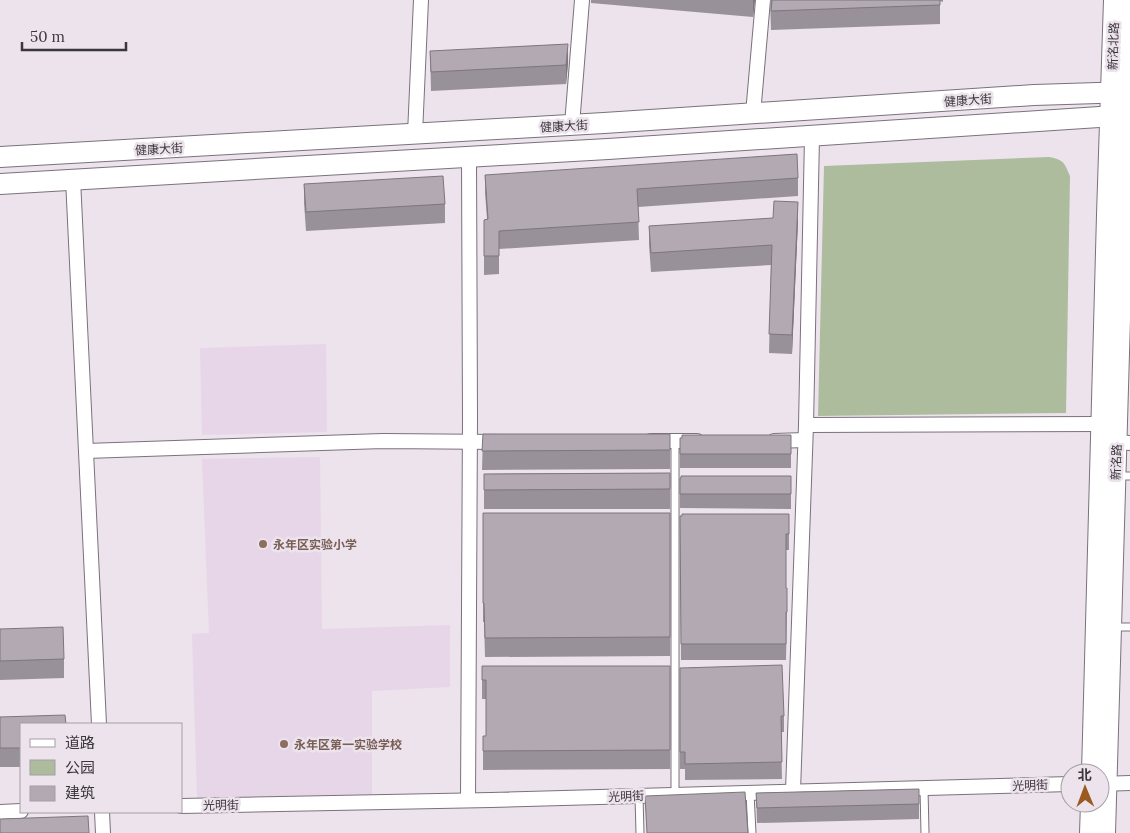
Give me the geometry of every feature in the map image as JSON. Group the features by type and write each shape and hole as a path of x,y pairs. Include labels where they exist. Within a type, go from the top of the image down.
{"main road":[{"name":"新洺北路","path":"1114,0 1123,92"},
{"name":"新洺北路","path":"1123,92 1130,0"},
{"name":"健康大街","path":"0,158 753,114 1034,95 1123,92"},
{"name":"新洺路","path":"1100,763 1102,424 1123,92"},
{"name":"健康大街","path":"0,184 812,137 1122,116"},
{"name":"新洺路","path":"1102,763 1121,627 1123,476 1122,116"},
{"path":"1090,833 1091,813"},
{"name":"新洺路","path":"1103,813 1105,833"}],"street":[{"path":"415,134 421,0"},
{"path":"572,125 582,0"},
{"path":"753,114 763,0"},
{"path":"793,791 806,425 812,137"},
{"path":"468,800 469,157"},
{"path":"73,179 99,723"},
{"path":"806,425 1102,424"},
{"path":"758,441 805,440"},
{"path":"86,451 383,441 509,442"},
{"path":"636,441 712,441"},
{"path":"1110,781 1130,783"},
{"name":"光明街","path":"182,806 1060,784"},
{"path":"0,812 20,811"},
{"path":"102,813 103,833"}],"lane":[{"path":"674,795 675,441"},
{"path":"924,788 925,833"},
{"path":"750,793 752,833"},
{"path":"639,796 640,833"}],"shaded area":[{"path":"326,344 327,432 202,435 200,348"},
{"name":"永年区第一实验学校","path":"320,457 322,629 450,625 450,687 372,691 372,797 197,799 192,634 209,633 202,459"}],"green space":[{"path":"1049,157 1063,162 1070,176 1066,413 818,416 824,166"}],"building":[{"path":"772,0 940,0 940,5 771,11"},
{"path":"568,44 566,65 431,72 430,51"},
{"path":"797,154 798,178 637,189 639,222 499,231 499,256 484,256 484,220 488,219 485,175"},
{"path":"443,176 445,204 306,212 304,184"},
{"path":"774,201 798,202 792,335 769,334 772,245 651,253 649,226 773,218"},
{"path":"483,434 670,434 670,450 482,451"},
{"path":"682,435 791,435 791,454 680,454 680,438 682,438"},
{"path":"670,473 670,489 484,490 484,474"},
{"path":"681,476 791,476 791,494 680,494"},
{"path":"483,513 670,513 670,637 485,638"},
{"path":"682,514 789,514 789,534 786,534 786,644 681,644 680,516"},
{"path":"63,627 64,659 0,661 0,629"},
{"path":"782,665 784,716 781,716 782,762 685,764 685,752 680,752 680,668"},
{"path":"482,666 670,666 670,750 483,751 483,736 486,736 486,680 482,680"},
{"path":"65,715 66,723 20,723 20,748 0,748 0,717"},
{"path":"919,789 919,804 757,808 756,793"},
{"path":"745,792 748,833 647,833 645,796"},
{"path":"88,816 89,833 0,833 0,819"}],"place":[{"name":"永年区实验小学","path":"263,544"},
{"name":"永年区第一实验学校","path":"284,744"}]}
